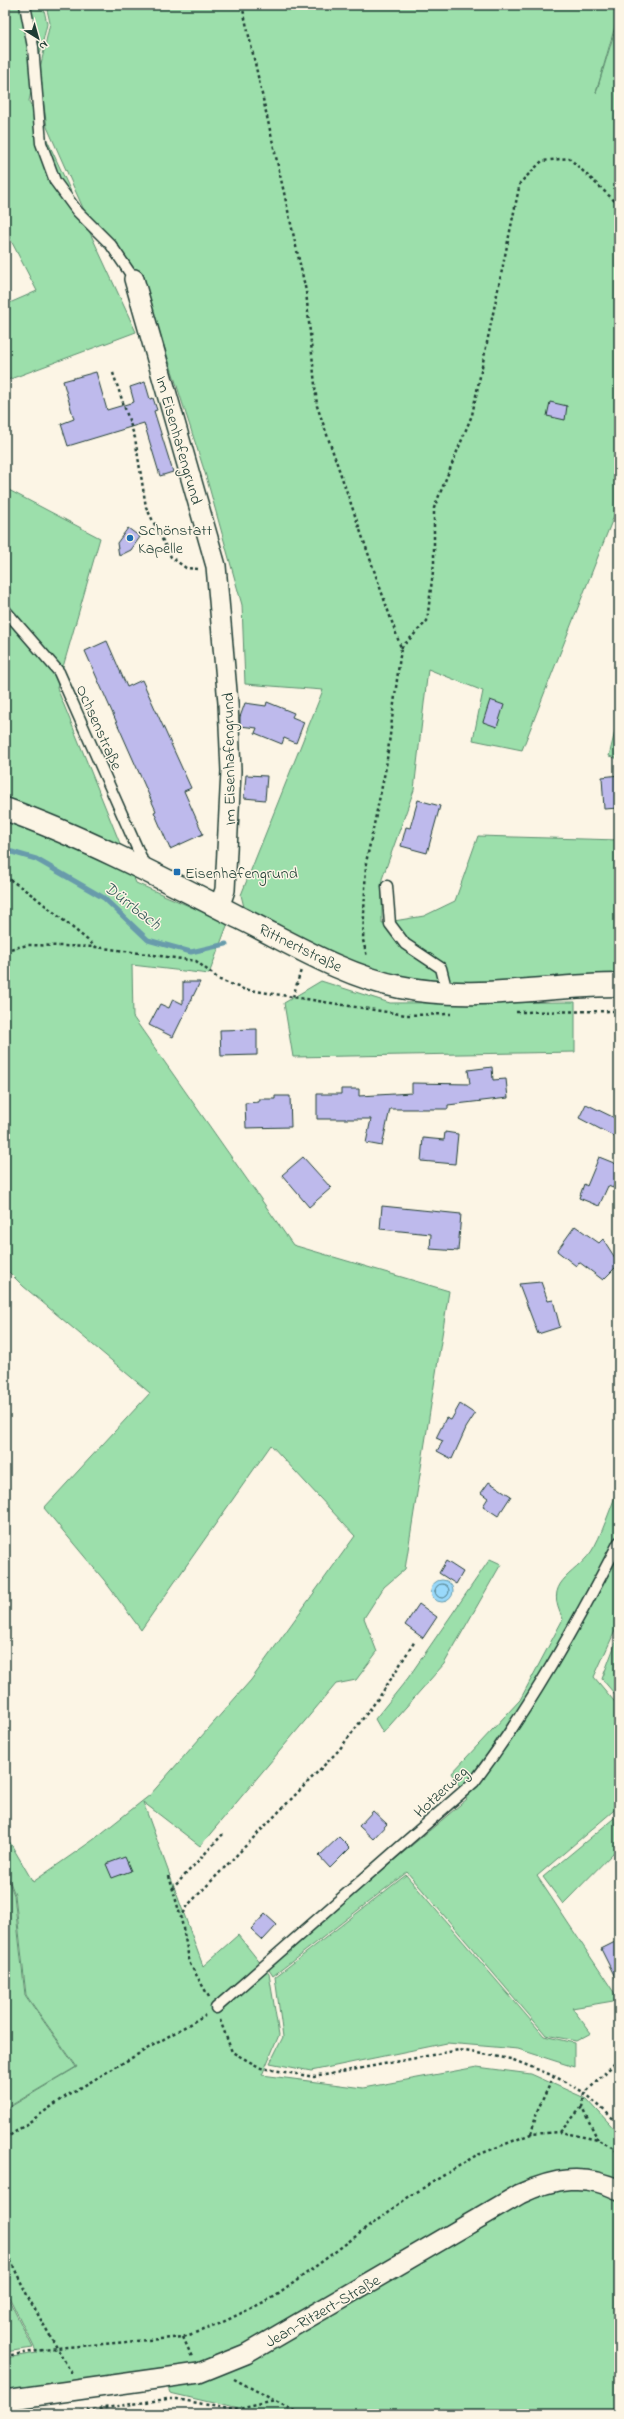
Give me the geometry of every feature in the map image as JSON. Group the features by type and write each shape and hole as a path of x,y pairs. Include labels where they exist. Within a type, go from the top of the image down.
{"street":[{"name":"Im Eisenhafengrund","path":"134,279 216,566 228,703 231,771 226,890 219,907"},
{"name":"Rittnertstraße","path":"5,809 68,835 143,870 307,951 371,980 399,987 447,992 619,985"},
{"name":"Jean-Ritzert-Straße","path":"5,2400 154,2381 214,2368 246,2354 520,2194 543,2184 568,2178 593,2180 619,2190"}],"lane":[{"name":"Im Eisenhafengrund","path":"25,5 33,46 41,143 55,181 77,211 111,245 134,279"},
{"name":"Ochsenstraße","path":"5,610 60,672 141,857 143,870"},
{"path":"387,886 390,924 405,944 441,968 447,992"},
{"name":"Hotzerweg","path":"216,2008 474,1782 507,1739 554,1661 619,1542"}],"path":[{"path":"242,5 306,291 316,406 401,648 386,766 366,863 363,940 371,980"},
{"path":"401,648 427,621 434,562 434,508 472,415 520,183 542,161 569,158 619,205"},
{"path":"113,373 135,438 146,507 171,557 186,568 202,569 216,566"},
{"path":"5,876 35,897 96,947"},
{"path":"5,950 28,945 96,947 196,961 220,980"},
{"path":"293,996 307,951"},
{"path":"182,1918 188,1906 339,1750 380,1696 415,1641"},
{"path":"172,1889 224,1833"},
{"path":"169,1876 182,1918 190,1964 216,2008 232,2052 261,2068 314,2077 459,2050 511,2059 554,2076 585,2093 619,2124"},
{"path":"5,2139 68,2095 216,2008"},
{"path":"560,2132 582,2107 585,2093 619,2059"},
{"path":"531,2134 538,2109 554,2076"},
{"path":"582,2107 598,2140"},
{"path":"5,2356 57,2348 183,2337 217,2325 276,2296 407,2198 475,2156 531,2134 560,2132 598,2140 614,2148 619,2153"},
{"path":"5,2249 57,2348 82,2390"},
{"path":"214,2368 300,2414"},
{"path":"63,2414 167,2399 177,2399 234,2410 275,2401"}],"green space":[{"path":"5,5 43,5 47,24 29,101 136,332 5,381 5,305 37,291 5,229"},
{"path":"46,5 619,5 619,12 596,93 619,17 619,503 522,750 473,740 483,691 428,669 414,790 382,879 382,923 424,916 455,901 478,836 619,840 619,978 467,984 382,975 246,915 241,895 323,690 245,684 242,605 206,476 146,290 110,236 87,217 47,127 39,73 50,23"},
{"path":"5,488 100,538 57,688 136,883 228,923 209,974 132,965 133,1017 293,1245 449,1291 405,1569 384,1587 364,1618 377,1652 356,1680 336,1684 200,1846 143,1802 203,1966 238,1935 269,1974 279,2035 262,2075 363,2088 477,2067 531,2074 587,2099 619,2134 619,2414 248,2414 235,2408 170,2393 161,2368 5,2390 5,2358 37,2353 5,2289 5,2110 77,2067 26,1995 15,1895 5,1869 5,1834 33,1882 93,1840 150,1795 251,1680 355,1536 271,1445 141,1630 104,1580 44,1508 150,1393 23,1286 5,1268"},
{"path":"619,715 619,759 609,756"},
{"path":"321,981 390,1003 575,1002 575,1052 293,1057 284,1003"},
{"path":"619,1487 619,1622 594,1677 619,1707 619,1806 537,1876 619,2000 572,2008 591,2033 576,2041 546,2035 407,1872 273,1976 267,1967 467,1799 452,1773 520,1700 563,1619 556,1596 558,1588 595,1546"},
{"path":"490,1559 501,1564 444,1664 383,1733 375,1719 408,1678"},
{"path":"619,1634 619,1699 602,1679"},
{"path":"619,1814 619,1847 563,1904 543,1877"},
{"path":"5,1872 14,1895 25,1995 76,2067 5,2109"},
{"path":"406,1875 544,2036 574,2043 574,2067 518,2049 447,2043 311,2071 270,2063 283,2037 275,1977"},
{"path":"5,2292 33,2348 5,2352"}],"water":[{"path":"442,1580 450,1583 453,1591 450,1599 442,1602 434,1599 431,1591 434,1583"}],"building":[{"path":"96,372 107,410 134,402 130,387 145,382 150,399 153,398 157,410 154,411 173,472 160,476 144,423 68,446 61,424 74,419 63,381"},
{"path":"550,402 567,406 565,420 547,416"},
{"path":"128,528 140,537 131,550 119,556 117,543"},
{"path":"107,641 127,687 142,680 191,788 184,791 203,834 170,849 154,812 156,811 85,651"},
{"path":"490,700 504,705 497,727 483,722"},
{"path":"267,702 294,713 292,717 304,722 296,743 284,738 282,744 255,733 257,728 240,726 240,717 245,703 266,706"},
{"path":"246,775 267,776 265,800 244,798"},
{"path":"619,775 619,808 604,809 602,777"},
{"path":"418,800 440,806 427,853 401,846 406,827 410,828"},
{"path":"183,982 200,982 173,1037 149,1025 160,1004 169,1008 173,999 183,1004"},
{"path":"257,1029 257,1055 221,1056 220,1030"},
{"path":"492,1067 493,1080 506,1079 508,1098 448,1105 448,1109 390,1109 382,1146 366,1143 371,1119 317,1119 317,1094 341,1094 341,1089 359,1089 359,1096 412,1093 412,1083 470,1084 468,1070"},
{"path":"275,1096 290,1096 291,1127 246,1128 245,1103 259,1102 259,1099 275,1099"},
{"path":"586,1104 619,1120 619,1139 579,1118"},
{"path":"445,1132 458,1134 455,1164 421,1161 423,1138 444,1140"},
{"path":"303,1157 331,1188 309,1207 282,1175"},
{"path":"599,1157 619,1165 619,1175 613,1188 608,1186 599,1206 579,1198 584,1184 587,1186"},
{"path":"382,1206 461,1214 458,1251 430,1249 431,1234 380,1229"},
{"path":"575,1226 599,1243 603,1239 619,1264 603,1280 579,1262 576,1266 557,1251"},
{"path":"541,1282 548,1301 553,1300 560,1327 538,1334 519,1284"},
{"path":"460,1404 475,1414 466,1428 452,1459 437,1451 443,1441 436,1438 446,1418 451,1420"},
{"path":"489,1482 511,1496 498,1516 483,1506 488,1498 481,1493"},
{"path":"446,1561 463,1572 456,1584 439,1573"},
{"path":"419,1604 437,1617 423,1638 405,1625"},
{"path":"373,1811 387,1824 373,1839 359,1826"},
{"path":"339,1837 350,1848 330,1868 319,1856"},
{"path":"125,1857 131,1871 112,1878 106,1864"},
{"path":"265,1914 277,1925 263,1940 251,1929"},
{"path":"619,1940 619,1985 601,1949"}],"waterway":[{"name":"Dürrbach","path":"5,850 36,859 104,898 148,940 191,952 226,944"}],"place":[{"name":"Schönstatt Kapelle","path":"130,538"},
{"name":"Eisenhafengrund","path":"177,872"}]}
